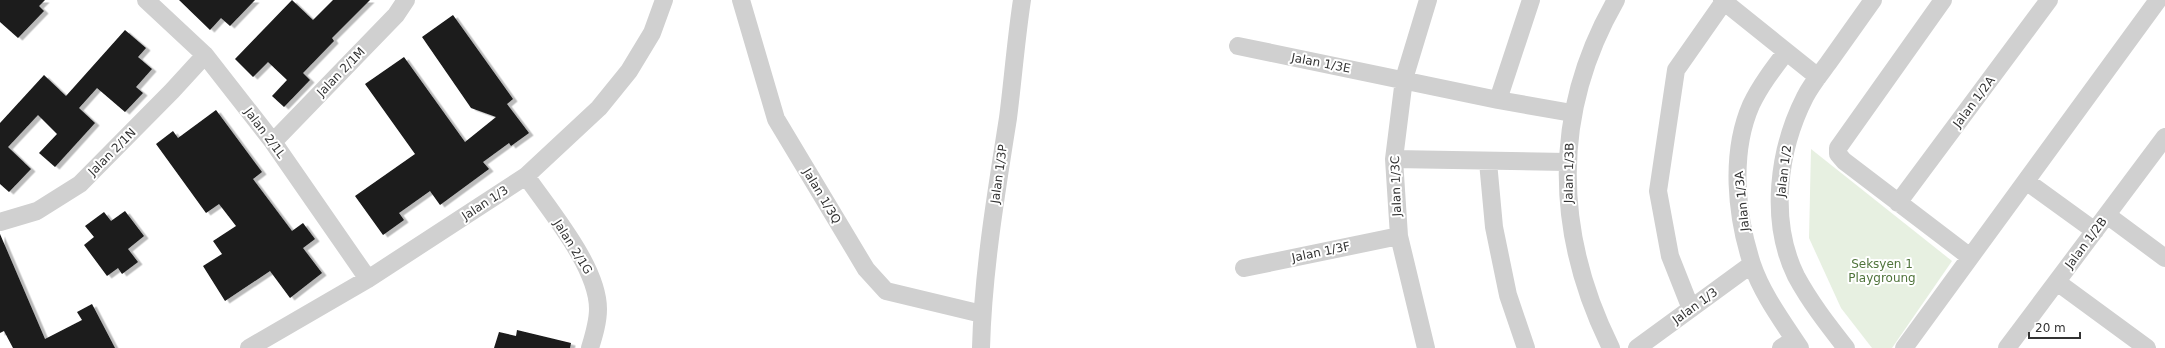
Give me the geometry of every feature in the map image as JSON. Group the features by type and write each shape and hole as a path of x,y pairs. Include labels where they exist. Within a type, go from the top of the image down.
{"street":[{"name":"Jalan 2/1L","path":"146,0 205,55 273,142 368,279"},
{"name":"Jalan 2/1M","path":"273,142 396,15 406,0"},
{"name":"Jalan 1/3","path":"249,348 368,279 526,176 599,108 629,71 652,33 664,0"},
{"name":"Jalan 1/3Q","path":"741,0 776,119 866,269 886,291 982,314"},
{"name":"Jalan 1/3P","path":"981,348 982,314 987,262 1008,114 1015,44 1022,0"},
{"name":"Jalan 1/3C","path":"1426,348 1398,236 1394,159 1404,80 1428,0"},
{"path":"1498,100 1531,0"},
{"name":"Jalan 1/3B","path":"1611,348 1596,318 1579,268 1569,213 1567,162 1572,113 1586,63 1603,23 1616,0"},
{"name":"Jalan 1/2","path":"1846,348 1813,305 1796,275 1788,253 1780,206 1780,182 1789,134 1806,96 1873,0"},
{"path":"1943,0 1838,148 1838,154 1844,161 1970,257"},
{"name":"Jalan 1/2A","path":"1898,203 2049,0"},
{"path":"1904,348 2158,0"},
{"path":"1691,309 1670,256 1658,191 1676,70 1724,1 1818,77"},
{"name":"Jalan 1/3E","path":"1238,46 1498,100 1572,113"},
{"name":"Jalan 1/3A","path":"1786,52 1764,81 1751,106 1743,133 1739,155 1739,192 1743,226 1752,264 1792,345"},
{"name":"Jalan 2/1N","path":"0,222 37,211 80,184 172,92 205,55"},
{"name":"Jalan 1/2B","path":"2010,347 2106,215 2158,159 2165,137"},
{"path":"1394,159 1488,162 1567,162"},
{"path":"1488,162 1494,227 1508,295 1526,348"},
{"name":"Jalan 2/1G","path":"526,176 584,261 591,276 598,309 596,327 590,348"},
{"path":"2026,181 2095,231"},
{"path":"2106,215 2165,258"},
{"name":"Jalan 1/3F","path":"1244,268 1398,236"},
{"name":"Jalan 1/3","path":"1637,348 1752,264"},
{"path":"2057,282 2147,348"}],"green space":[{"name":"Seksyen 1 Playgroung","path":"1811,149 1952,261 1892,348 1872,348 1841,308 1809,238"}],"building":[{"path":"0,0 45,0 39,6 44,11 18,38 0,22"},
{"path":"179,0 255,0 230,26 221,18 210,30"},
{"path":"292,0 313,20 333,0 370,0 332,38 334,41 303,73 310,80 284,107 272,96 287,80 268,62 253,77 235,59"},
{"path":"453,15 513,99 507,104 529,133 511,146 509,143 483,162 489,169 440,205 430,191 399,213 404,220 383,235 355,196 415,154 365,84 404,57 465,142 496,117 471,108 422,37"},
{"path":"125,30 146,48 138,57 152,69 136,87 143,93 125,112 97,88 79,108 95,123 55,167 39,153 57,134 38,115 8,147 31,169 9,192 0,184 0,123 44,75 66,96"},
{"path":"216,110 262,172 253,179 292,231 303,223 315,239 303,248 322,273 290,298 270,271 225,301 203,266 222,254 213,241 236,226 219,204 206,213 156,144 173,131 178,138"},
{"path":"125,211 144,236 128,249 138,262 122,274 118,268 107,276 84,245 94,237 85,226 104,212 111,221"},
{"path":"0,234 45,339 82,320 77,312 92,304 115,348 13,348 4,331 0,333"},
{"path":"517,330 571,343 570,348 494,348 499,332 516,336"}]}
